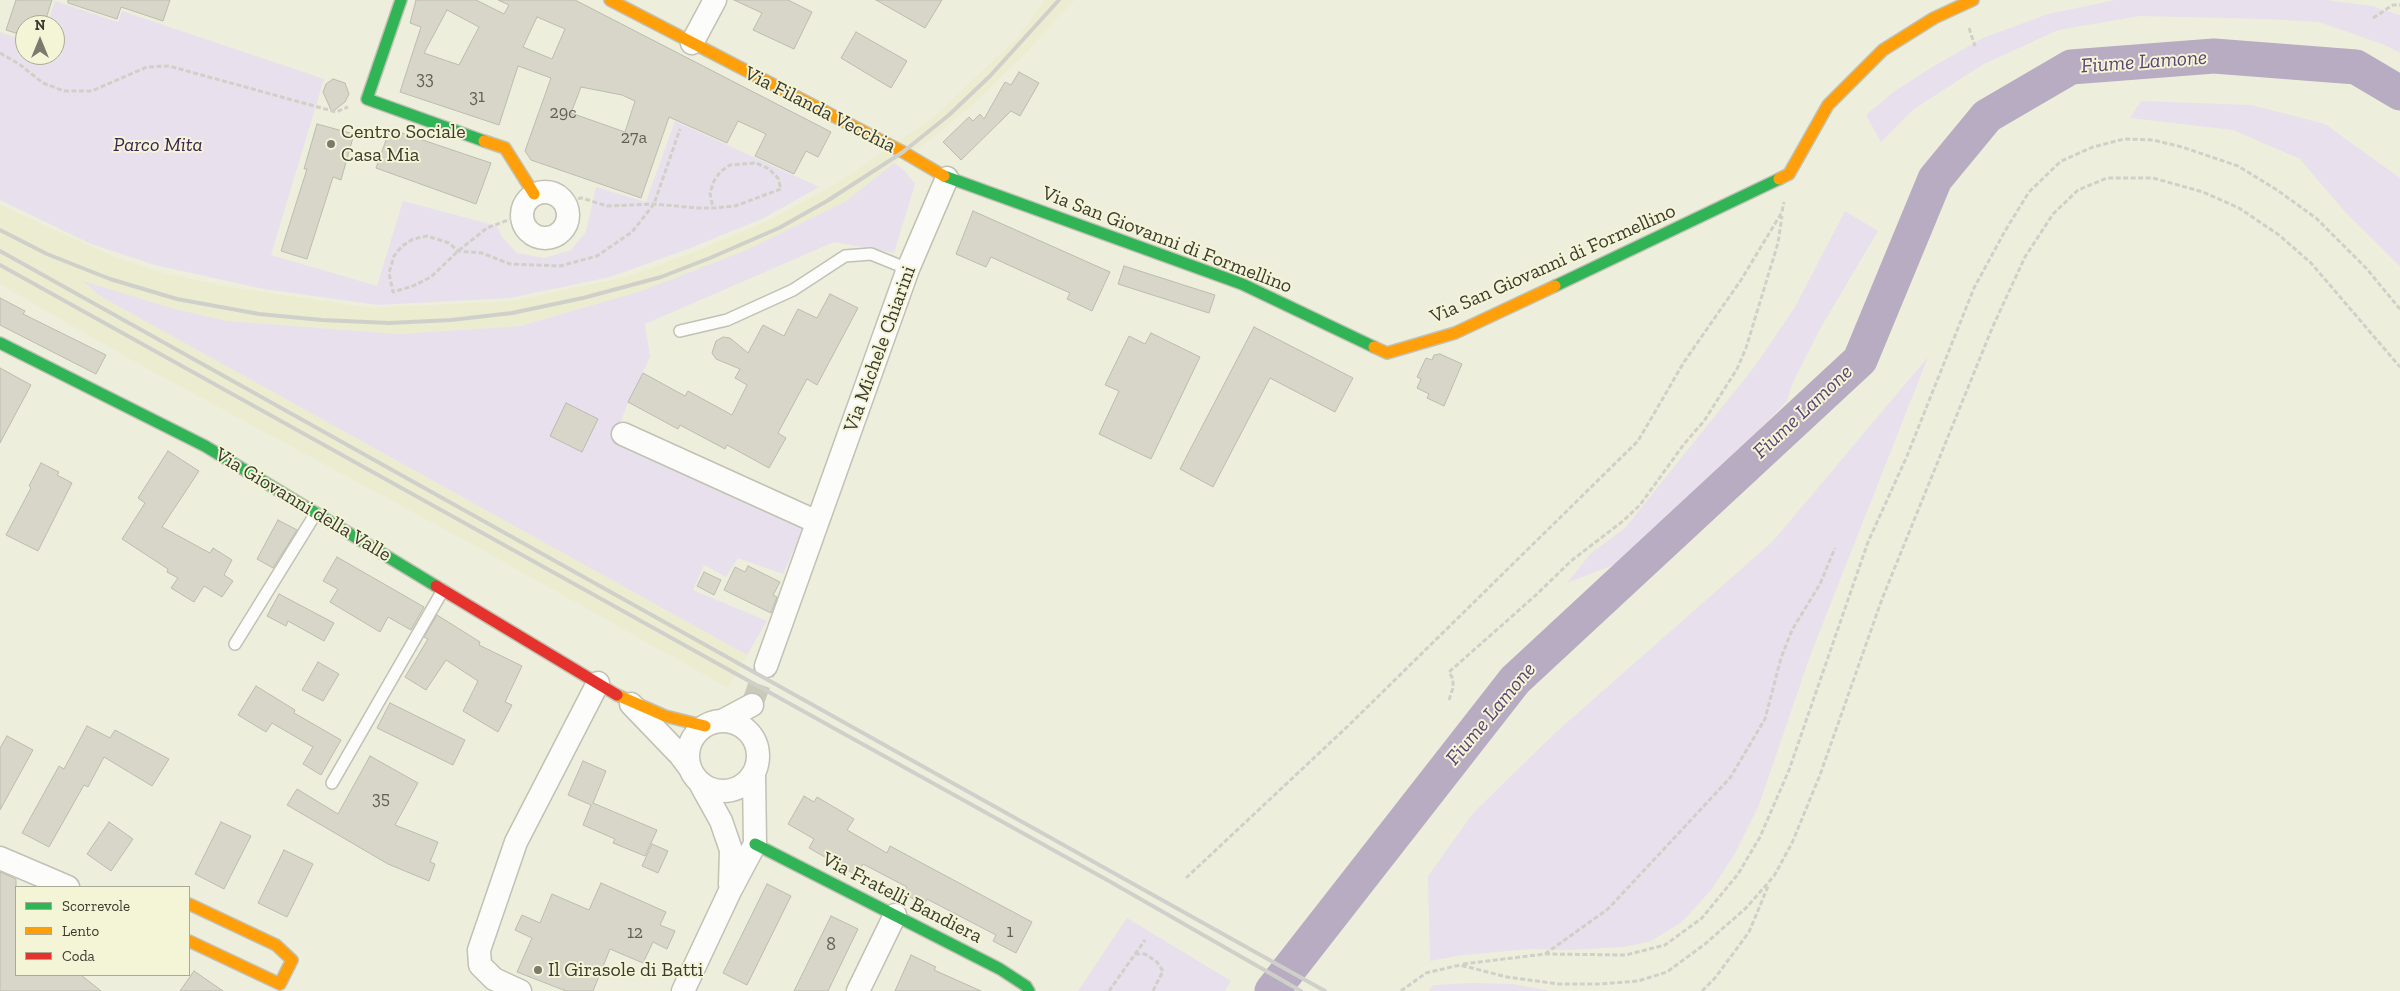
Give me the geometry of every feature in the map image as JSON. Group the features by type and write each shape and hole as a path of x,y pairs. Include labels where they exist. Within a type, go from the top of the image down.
{"street":[{"path":"401,0 367,99 505,148 534,194"},
{"name":"Via Filanda Vecchia","path":"610,0 903,152 947,178"},
{"path":"692,43 715,0"},
{"path":"1789,174 1828,105 1883,50 1934,18 1973,0"},
{"name":"Via San Giovanni di Formellino","path":"947,178 1242,284 1387,353 1455,332 1623,255 1789,174"},
{"name":"Via Michele Chiarini","path":"766,666 908,269 947,178"},
{"path":"547,192 563,200 567,208 568,217 560,233 548,238 537,237 528,232 523,224 522,215 525,202 534,194 547,192"},
{"name":"Via Giovanni della Valle","path":"0,343 205,446 626,700 665,716 714,723"},
{"path":"623,434 818,522"},
{"path":"520,991 494,979 480,965 479,950 516,842 598,683"},
{"name":"Via Giovanni della Valle","path":"626,700 680,755 695,776"},
{"path":"730,890 731,850 721,821 695,776 688,755 690,743 696,733 752,705 749,732"},
{"path":"683,991 730,890 754,844 754,774 758,763 758,752 755,742 749,732 732,722 714,723"},
{"path":"695,776 712,790 724,792 736,789 746,783 754,774"},
{"name":"Via Fratelli Bandiera","path":"754,844 1000,969 1026,986 1029,991"},
{"path":"0,858 66,886"},
{"path":"190,904 276,946 292,960 280,984 190,941"},
{"path":"858,991 895,915"}],"lane":[{"path":"680,331 727,320 793,290 845,256 871,254 908,269"},
{"path":"235,644 316,513"},
{"path":"332,783 443,590"}],"path":[{"path":"2373,18 2393,5 2400,5"},
{"path":"0,53 19,64 43,83 64,92 92,92 147,67 169,66 336,112 367,99"},
{"path":"522,215 487,228 458,251 430,277 413,286 393,292 389,273 394,256 402,246 413,239 427,236 439,238 449,243 458,251 482,253 510,264 560,266 597,256 619,242 638,226 654,204 680,129"},
{"path":"1401,991 1426,973 1460,965 1545,954 1626,955 1665,946 1702,918 1738,874 1760,836 1789,770 1868,542 1907,456 1974,288 2029,192 2062,162 2093,147 2124,139 2153,140 2182,147 2238,166 2277,190 2316,218 2366,268 2400,308"},
{"path":"563,200 582,198 607,206 654,204 713,208 736,206 781,189 778,178 769,169 756,163 730,165 720,172 714,181 710,193 713,208"},
{"path":"1449,700 1453,688 1453,679 1449,672 1536,596 1571,560 1623,521 1640,505 1684,444 1704,421 1746,348 1778,243 1789,174"},
{"path":"1702,991 1715,978 1749,932 1770,881 1792,843 1820,775 1892,573 1993,326 2025,257 2052,214 2078,190 2108,178 2153,178 2203,192 2239,208 2280,235 2311,262 2400,367"},
{"path":"1186,878 1348,726 1638,441 1684,362 1740,280 1782,212"},
{"path":"1545,954 1608,909 1730,778 1765,719 1781,658 1792,630 1820,584 1835,548"},
{"path":"1460,965 1507,976 1559,984 1600,984 1638,981 1668,972 1705,944 1746,908 1770,881"},
{"path":"1109,991 1145,940"},
{"path":"1135,954 1145,954 1157,962 1163,971 1153,991"}],"shaded area":[{"path":"1045,0 1074,0 1027,52 977,101 927,142 894,163 846,201 744,251 641,291 520,326 398,334 227,321 171,308 84,282 100,296 747,655 728,688 470,543 126,357 0,284 0,205 115,257 163,273 234,288 371,308 512,301 626,277 692,253 772,219 844,179 936,115 1017,38"}],"green space":[{"path":"2115,0 2326,0 2372,6 2400,15 2400,53 2385,45 2319,22 2140,16 2058,30 1982,65 1914,109 1881,142 1866,115 1896,90 1983,38 2048,14"},
{"name":"Parco Mita","path":"55,1 118,22 122,11 324,79 271,255 377,286 403,201 497,226 502,237 517,253 545,258 571,250 586,232 596,187 646,202 675,121 819,187 764,218 688,249 610,277 510,298 378,305 264,289 155,265 91,244 0,200 0,32 15,37 15,65 65,65 65,15 50,15"},
{"path":"2141,101 2251,105 2325,124 2400,178 2400,266 2345,212 2300,159 2233,130 2130,118"},
{"path":"894,163 904,170 915,184 894,253 834,242 645,324 650,357 625,410 615,438 804,527 783,574 738,558 726,577 704,565 693,590 767,621 747,655 100,296 83,281 171,308 227,321 398,334 520,326 641,291 744,251 846,201"},
{"path":"1845,211 1878,231 1820,329 1792,384 1787,401 1710,480 1626,560 1567,583 1591,553 1625,528 1755,366 1795,307"},
{"path":"1928,357 1810,656 1759,805 1734,855 1712,889 1682,922 1651,941 1624,947 1569,950 1531,949 1463,955 1430,961 1428,876 1474,812 1554,734 1773,541"},
{"path":"1127,918 1231,981 1225,991 1078,991"},
{"path":"1471,983 1512,984 1551,991 1429,991 1433,985"}],"building":[{"path":"16,0 52,0 47,15 15,15 15,33 6,30"},
{"path":"68,0 170,0 163,21 121,7 117,19 68,3"},
{"path":"416,0 476,0 504,14 509,5 498,0 575,0 831,132 818,157 806,151 794,174 755,156 766,134 738,121 727,143 669,117 641,198 531,160 525,151 551,78 518,66 499,125 400,92 421,27 410,23","holes":["447,10 479,27 459,65 424,53","537,17 565,29 552,59 523,47","581,87 622,95 635,101 625,132 571,113"]},
{"path":"734,0 788,0 812,12 794,49 753,30 762,13"},
{"path":"876,0 942,0 925,28"},
{"path":"856,32 907,61 891,88 841,58"},
{"path":"1019,72 1039,83 1020,116 1011,111 961,160 943,142 969,117 973,121 980,114 984,119 1005,82 1011,85"},
{"path":"333,79 345,83 349,94 345,102 332,112 323,92 326,84"},
{"path":"317,124 354,134 341,180 333,177 307,259 281,251 307,169 304,169"},
{"path":"390,129 491,163 476,204 376,168"},
{"path":"973,211 1110,272 1092,311 1067,299 1070,293 991,257 986,267 956,254"},
{"path":"1124,266 1215,295 1209,313 1118,284"},
{"path":"830,294 858,308 817,385 807,379 778,433 786,438 769,468 727,445 725,449 680,425 678,429 628,402 643,373 685,396 688,391 732,415 747,385 735,378 740,369 716,359 712,353 716,341 723,337 730,338 748,353 763,325 784,336 798,309 817,318"},
{"path":"0,298 25,311 23,314 106,355 96,374 0,325"},
{"path":"1254,327 1353,378 1335,412 1270,378 1213,487 1180,469"},
{"path":"1151,333 1200,357 1151,459 1099,434 1119,391 1105,385 1129,336 1145,344"},
{"path":"1440,354 1462,364 1444,406 1427,398 1429,394 1417,388 1421,379 1417,377 1426,358 1432,360 1434,355"},
{"path":"0,368 31,385 0,443"},
{"path":"566,403 598,419 582,452 550,436"},
{"path":"168,451 199,471 162,527 210,553 213,548 232,560 224,575 233,581 222,597 204,586 194,602 171,588 178,578 167,572 168,569 122,539 145,503 138,498"},
{"path":"41,463 59,472 57,475 72,483 38,551 6,535 31,488 29,486"},
{"path":"278,520 297,530 273,568 257,559"},
{"path":"337,557 424,607 411,630 388,617 380,632 330,602 338,589 323,581"},
{"path":"748,566 780,582 773,595 777,597 771,613 724,590 735,567 745,572"},
{"path":"704,572 721,580 714,595 697,586"},
{"path":"279,594 334,623 324,641 288,621 286,626 267,616"},
{"path":"437,615 480,642 479,645 522,666 505,702 512,705 498,732 463,711 478,681 446,660 426,690 405,677 428,639 424,637"},
{"path":"318,662 339,674 323,701 302,690"},
{"path":"256,686 295,710 294,713 341,740 321,775 303,764 313,747 272,723 266,732 238,715"},
{"path":"390,703 465,740 453,765 377,728"},
{"path":"87,726 110,738 115,730 169,759 152,786 104,757 88,787 84,785 49,847 22,833 59,766 64,769"},
{"path":"7,736 33,750 0,810 0,748"},
{"path":"370,756 418,783 395,825 438,842 430,862 435,864 429,881 388,864 287,805 297,789 338,814"},
{"path":"583,761 606,771 593,803 657,830 645,856 613,843 615,839 583,825 591,805 568,795"},
{"path":"804,796 814,802 817,797 854,819 847,830 887,853 890,846 1032,922 1016,953 993,941 996,935 927,899 924,905 903,893 907,887 863,864 856,875 809,848 814,839 788,824"},
{"path":"109,822 133,839 111,871 87,854"},
{"path":"221,822 251,836 224,889 195,874"},
{"path":"652,844 668,851 658,873 642,866"},
{"path":"284,850 313,864 287,917 258,903"},
{"path":"0,872 16,879 15,976 82,976 101,991 0,991"},
{"path":"601,883 666,912 660,925 675,931 667,949 653,942 643,963 610,949 593,991 566,991 517,972 532,938 515,930 522,915 540,923 552,894 589,910"},
{"path":"767,884 791,896 747,985 723,973"},
{"path":"831,916 858,929 828,991 794,991"},
{"path":"911,955 936,967 934,970 981,991 895,991"},
{"path":"194,971 223,991 180,991"}],"waterway":[{"name":"Fiume Lamone","path":"1272,991 1515,680 1860,360 1935,179 1987,116 2071,67 2214,56 2356,67 2400,93"}],"tunnel":[{"path":"752,705 766,666"}],"railway":[{"path":"0,230 47,254 110,279 177,299 259,314 322,320 389,323 451,320 512,313 583,298 661,277 710,258 779,228 827,201 903,152 949,115 990,76 1059,0"},
{"path":"0,251 1325,991"},
{"path":"0,265 1109,881 1301,991"}],"traffic: fast":[{"path":"401,0 367,99 484,141"},
{"path":"944,176 1242,284 1374,347"},
{"path":"1555,286 1779,179"},
{"path":"0,343 205,446 436,586"},
{"path":"755,844 1000,969 1026,986 1029,991"}],"traffic: slow":[{"path":"610,0 903,152 944,176"},
{"path":"1779,179 1789,174 1828,105 1883,50 1934,18 1973,0"},
{"path":"484,141 505,148 534,194"},
{"path":"1374,347 1387,353 1455,333 1555,286"},
{"path":"617,695 665,716 705,726"},
{"path":"190,904 276,945 292,960 280,984 190,941"}],"traffic: jam":[{"path":"436,586 617,695"}],"place":[{"name":"Centro Sociale Casa Mia","path":"331,144"},
{"name":"Il Girasole di Batti","path":"538,970"}]}
